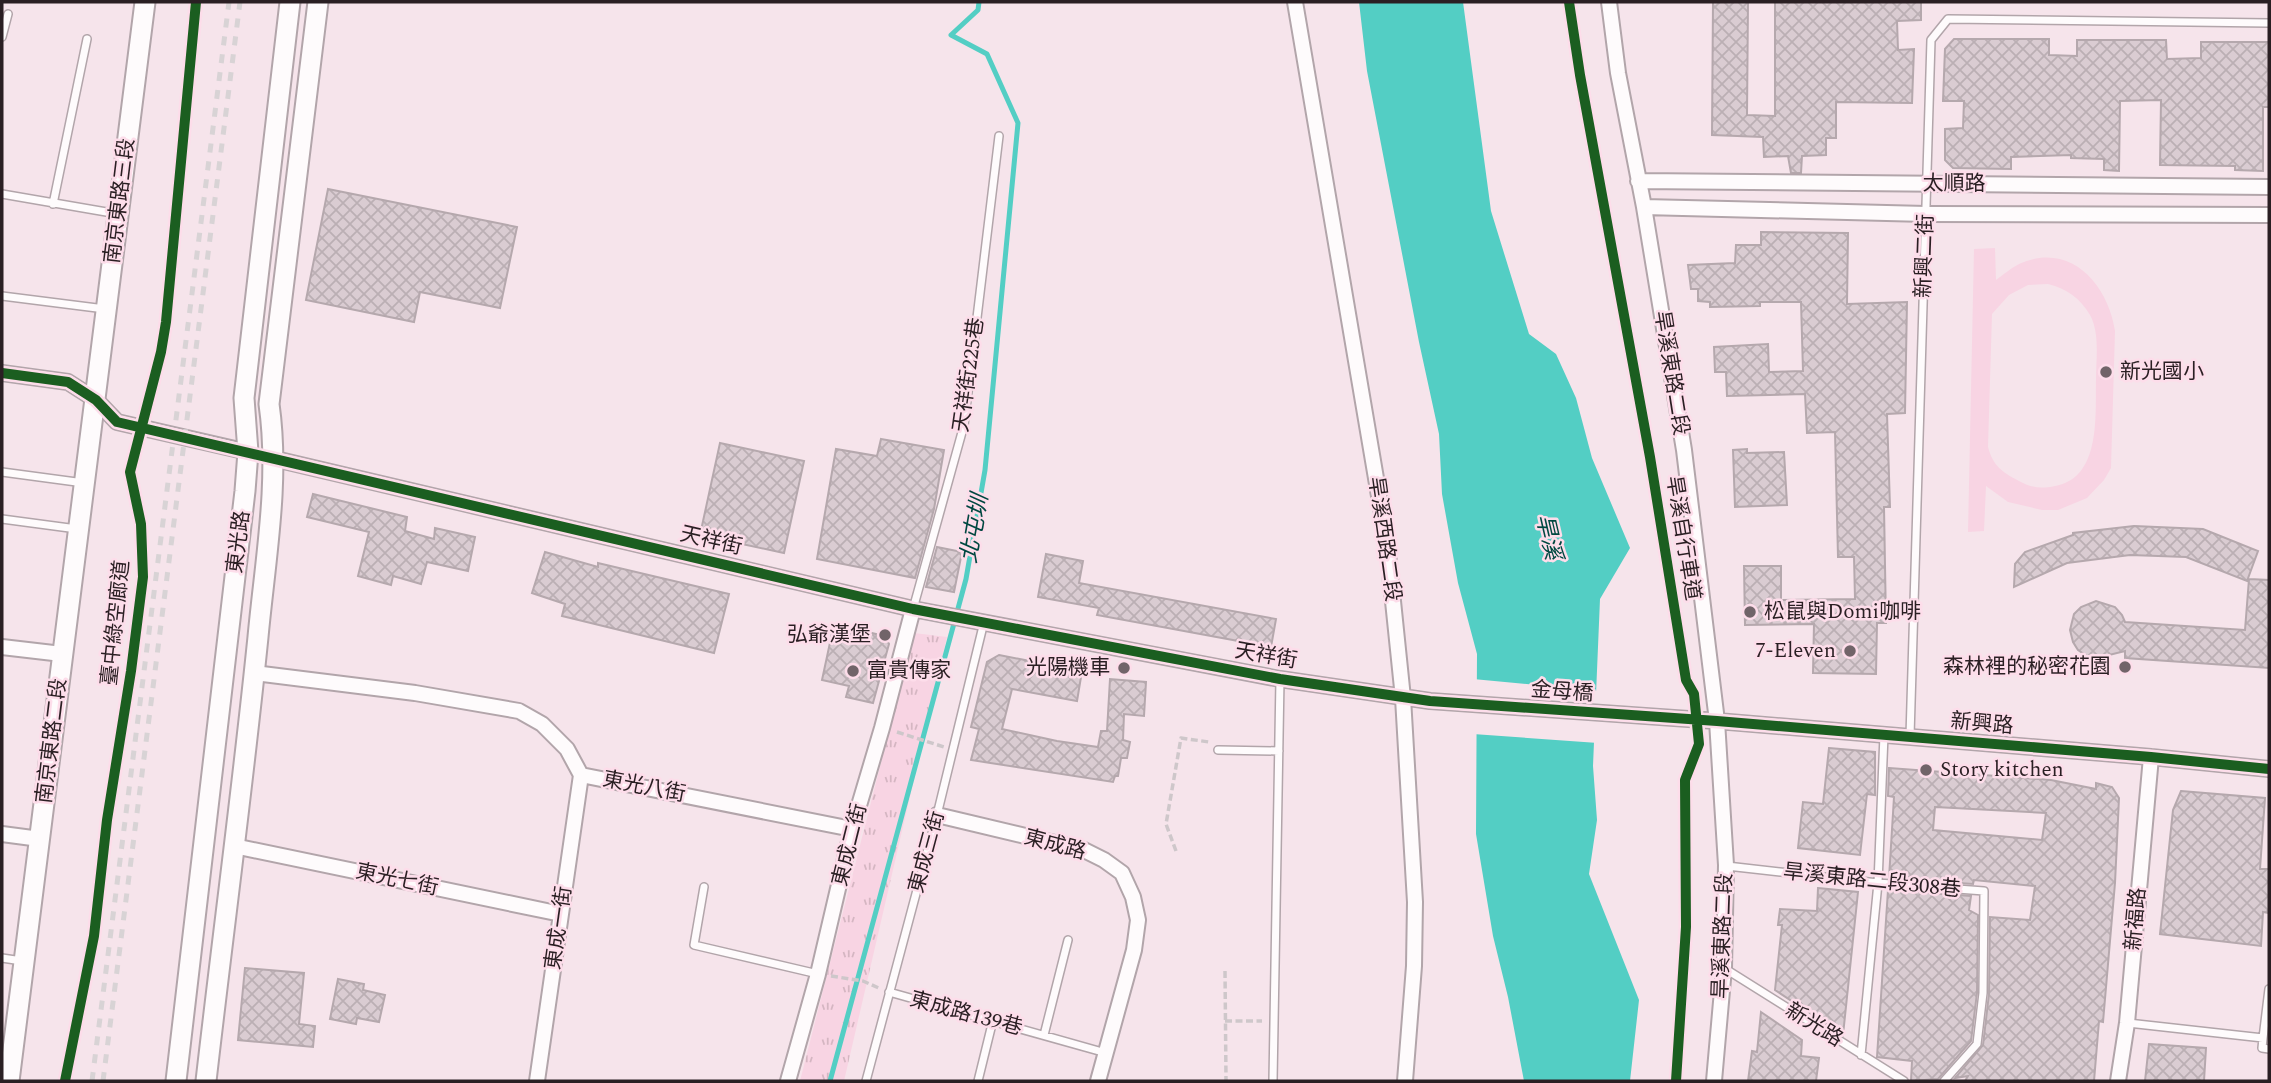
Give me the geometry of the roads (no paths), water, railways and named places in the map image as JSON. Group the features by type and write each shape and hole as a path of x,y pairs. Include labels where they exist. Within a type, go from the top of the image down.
{"street":[{"name":"南京東路三段","path":"96,400 145,2"},
{"name":"東光路","path":"176,1081 245,491 248,452 244,398 290,2"},
{"name":"東光路","path":"206,1081 254,673 270,511 269,404 318,2"},
{"name":"旱溪西路二段","path":"1296,2 1387,543 1403,698 1415,902 1413,992 1405,1081"},
{"name":"旱溪東路二段","path":"1609,2 1618,73 1644,207 1684,450 1717,721 1726,866 1724,968 1714,1081"},
{"name":"太順路","path":"1638,181 2269,187"},
{"name":"太順路","path":"1644,207 1926,214 2269,215"},
{"name":"天祥街","path":"2,373 68,382 96,400 117,422 913,609 1280,679 1430,701"},
{"name":"南京東路二段","path":"9,1081 96,400"},
{"name":"東成二街","path":"788,1081 818,974 852,829 913,609"},
{"path":"2,647 62,654"},
{"name":"東光八街","path":"254,673 415,693 519,711 542,724 567,749 581,775 852,829"},
{"name":"金母橋","path":"1430,701 1692,721"},
{"name":"新興路","path":"1692,721 2151,757 2269,769"},
{"name":"新福路","path":"2118,1081 2127,1023 2151,757"},
{"name":"東成一街","path":"537,1081 581,775"},
{"name":"東成路","path":"937,815 1084,850 1122,873 1133,897 1138,920 1134,950 1098,1081"},
{"path":"2,834 40,839"},
{"name":"東光七街","path":"234,846 561,914"}],"lane":[{"path":"2,37 8,14"},
{"name":"新興二街","path":"1910,737 1931,40 1948,19 2269,23"},
{"path":"53,204 87,39"},
{"name":"天祥街225巷","path":"913,609 964,425 999,136"},
{"path":"2,194 118,214"},
{"path":"2,296 106,309"},
{"path":"2,472 85,483"},
{"path":"2,519 80,529"},
{"name":"東成三街","path":"866,1081 937,815 984,622"},
{"name":"天祥街","path":"1273,1081 1280,679"},
{"path":"1861,1055 1878,883 1884,735"},
{"path":"1218,750 1279,751"},
{"name":"旱溪東路二段308巷","path":"1726,866 1878,883 1984,891 1983,993 1976,1044 1944,1081"},
{"path":"704,887 694,945 818,974"},
{"name":"東成路139巷","path":"1044,1035 1068,940"},
{"path":"2,958 25,961"},
{"name":"新光路","path":"1724,968 1904,1081"},
{"path":"2269,989 2262,1048 2269,1049"},
{"name":"東成路139巷","path":"889,992 1106,1053"},
{"path":"978,1081 993,1020"},
{"path":"2127,1023 2263,1038"}],"water":[{"name":"旱溪","path":"1359,2 1463,2 1491,211 1529,334 1556,354 1576,398 1592,458 1630,548 1600,599 1593,766 1597,820 1589,874 1639,1000 1630,1081 1524,1081 1493,936 1476,834 1477,654 1458,583 1442,494 1439,434 1367,71"}],"waterway":[{"name":"北屯圳","path":"830,1081 966,579 985,470 1018,123 987,54 951,35 978,10 979,2"}],"railway":[{"path":"92,1081 229,2"},
{"path":"103,1081 240,2"}],"place":[{"name":"新光國小","path":"2106,372"},
{"name":"松鼠與Domi咖啡","path":"1750,612"},
{"name":"弘爺漢堡","path":"885,635"},
{"name":"7-Eleven","path":"1850,651"},
{"name":"森林裡的秘密花園","path":"2125,667"},
{"name":"光陽機車","path":"1124,668"},
{"name":"富貴傳家","path":"853,671"},
{"name":"Story kitchen","path":"1926,770"}]}
